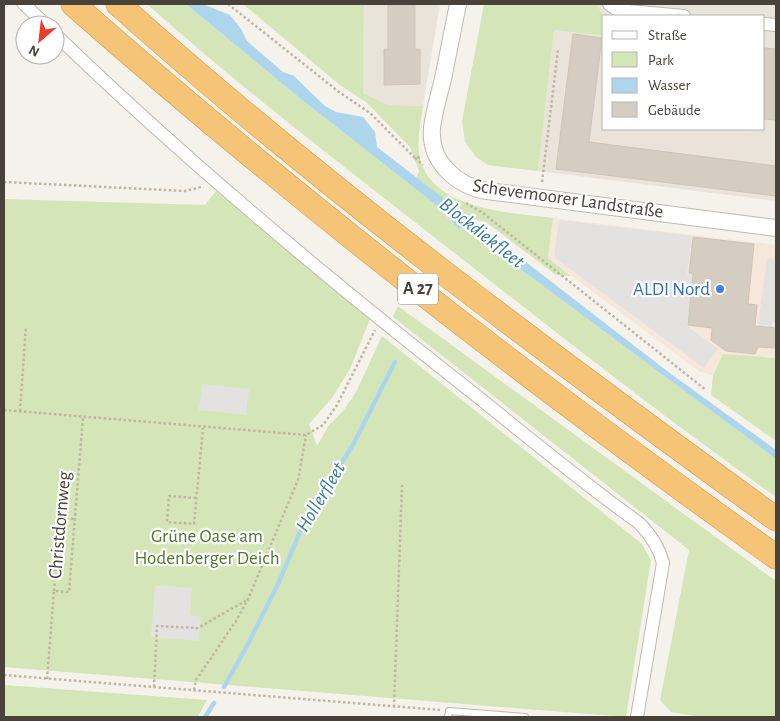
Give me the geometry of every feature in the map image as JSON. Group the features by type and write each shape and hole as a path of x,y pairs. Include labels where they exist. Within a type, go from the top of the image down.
{"highway":[{"name":"A 27","path":"73,4 267,170 466,326 687,493 776,557"},
{"name":"A 27","path":"118,4 192,70 309,166 500,315 776,519"}],"street":[{"path":"24,4 36,15"},
{"name":"Schevemoorer Landstraße","path":"458,4 432,129 432,163 468,186 540,198 776,228"},
{"path":"609,4 617,10 673,15"},
{"path":"65,44 106,83 217,182 380,320 639,523 651,535 660,552 663,563 638,717"}],"lane":[{"path":"449,714 525,717"}],"path":[{"path":"228,4 339,92 370,113 415,158 432,163"},
{"path":"540,198 558,50"},
{"path":"415,158 432,163"},
{"path":"4,182 185,191 217,182"},
{"path":"461,199 483,213 706,390"},
{"path":"4,410 203,428 306,435 323,425 337,405 380,320"},
{"path":"20,411 26,326"},
{"name":"Christdornweg","path":"47,679 54,591 69,592 83,417"},
{"path":"196,498 169,496 166,522 194,524 203,428"},
{"path":"194,691 196,680 236,621 248,599 298,480 306,435"},
{"path":"394,707 402,484"},
{"path":"54,591 59,518 74,520"},
{"path":"154,687 157,626 198,628 248,599"},
{"path":"4,675 394,707 449,714"}],"shaded area":[{"path":"364,4 440,4 423,106 388,105 363,93"},
{"path":"597,4 776,4 776,201 538,171 554,29 602,35 602,130 765,130 765,15 603,15"},
{"path":"553,218 776,245 776,358 723,354 713,375 700,372 548,258"},
{"path":"559,220 692,236 687,274 693,275 687,326 718,349 704,368 554,257"},
{"path":"767,258 776,259 776,322 772,322 771,334 757,332"},
{"path":"202,384 249,389 246,415 199,410"},
{"path":"155,585 192,588 190,615 201,617 199,641 151,637"}],"green space":[{"path":"147,4 186,4 297,96 450,216 451,221 458,228 465,228 776,459 776,497 608,373 330,156 256,97"},
{"path":"243,4 364,4 363,93 388,105 423,106 419,152 425,171 436,186 453,197 472,205 515,214 553,218 548,258 571,276 556,275 486,222 467,218 416,179 419,171 410,147 366,102 341,86"},
{"path":"484,4 597,4 603,15 602,35 554,30 538,171 488,165 476,157 465,142 462,121"},
{"name":"Grüne Oase am Hodenberger Deich","path":"216,191 370,319 350,369 332,398 309,424 317,446 329,425 343,411 356,392 382,336 642,544 651,560 626,717 4,667 4,199 205,205"},
{"path":"398,306 776,581 775,717 701,717 671,712 660,700 689,550 393,317"},
{"path":"723,354 776,358 776,441 711,395 713,375"},
{"path":"4,685 207,700 198,717 4,717"}],"water":[{"name":"Blockdiekfleet","path":"186,4 203,4 230,15 241,29 247,41 283,72 294,76 325,106 336,112 363,117 375,132 377,147 667,371 776,450 776,459 465,228 458,228 451,221 450,216 297,96"}],"building":[{"path":"388,4 415,4 415,49 420,49 420,84 384,85 384,49 388,49"},
{"path":"573,34 602,38 589,142 776,166 776,196 556,169"},
{"path":"765,48 776,49 776,120 765,119"},
{"name":"ALDI Nord","path":"693,237 754,244 748,304 757,305 755,326 776,328 776,348 758,347 755,354 726,351 711,340 712,328 688,325 693,274 689,273"}],"waterway":[{"name":"Hollerfleet","path":"224,687 279,582 302,527 354,443 395,362"},
{"name":"Hollerfleet","path":"205,717 214,703"}],"place":[{"name":"ALDI Nord","path":"720,289"}]}
